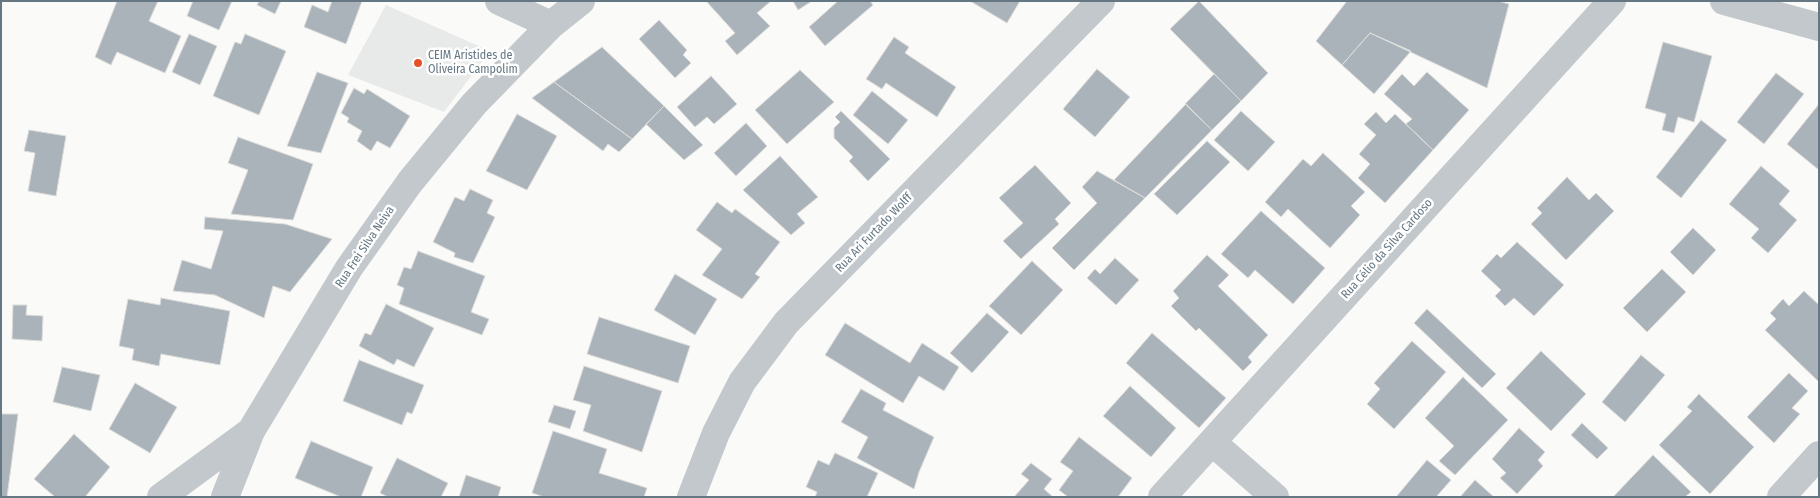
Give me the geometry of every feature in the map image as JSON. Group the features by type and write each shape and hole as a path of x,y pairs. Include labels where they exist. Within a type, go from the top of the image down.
{"street":[{"path":"499,1 552,26"},
{"name":"Rua Frei Silva Neiva","path":"161,497 251,431 349,268 410,182 474,104 552,26 581,1"},
{"name":"Rua Ari Furtado Wolff","path":"691,497 716,433 742,382 786,323 1101,1"},
{"name":"Rua Célio da Silva Cardoso","path":"1162,497 1612,1"},
{"path":"1724,1 1819,27"},
{"path":"225,497 251,431"},
{"path":"1212,442 1274,497"},
{"path":"1781,497 1819,455"}],"shaded area":[{"name":"CEIM Aristides de Oliveira Campolim","path":"386,5 490,51 444,112 348,75"}],"building":[{"path":"117,1 158,1 149,21 181,36 165,73 117,52 111,65 95,57"},
{"path":"193,1 232,1 219,30 187,16"},
{"path":"259,1 281,1 275,14 257,5"},
{"path":"332,1 362,1 346,44 304,27 312,5 328,12"},
{"path":"706,1 771,1 757,13 770,26 737,55 725,41 735,33"},
{"path":"793,1 812,1 798,10"},
{"path":"838,1 870,1 873,5 825,46 809,27"},
{"path":"970,1 1020,1 1007,23"},
{"path":"1199,1 1268,73 1241,101 1170,29"},
{"path":"1347,1 1498,1 1509,4 1487,88 1370,33 1342,65 1316,41"},
{"path":"659,20 687,50 683,55 691,63 675,78 639,39"},
{"path":"1370,33 1411,51 1374,94 1342,65"},
{"path":"189,34 217,46 200,85 172,72"},
{"path":"245,34 286,51 259,115 213,96 235,42 241,44"},
{"path":"894,37 909,47 905,53 956,87 937,117 886,83 882,89 866,79"},
{"path":"1663,42 1712,56 1694,122 1678,117 1674,133 1662,130 1666,114 1645,108"},
{"path":"602,47 664,106 632,139 554,82"},
{"path":"1097,69 1130,97 1095,137 1063,109"},
{"path":"800,70 834,102 787,144 755,110"},
{"path":"317,72 348,83 321,153 287,146"},
{"path":"1427,72 1469,110 1433,150 1406,124 1412,119 1384,94 1402,74 1414,86"},
{"path":"1776,73 1804,94 1764,144 1737,122"},
{"path":"1214,74 1241,101 1212,130 1185,104"},
{"path":"711,76 737,104 714,124 707,117 695,127 677,107"},
{"path":"554,82 632,139 619,152 608,144 603,151 532,98"},
{"path":"354,88 364,94 367,89 410,116 390,148 377,141 371,151 357,141 362,131 347,122 349,118 341,113"},
{"path":"872,91 908,120 888,144 853,115"},
{"path":"1186,104 1212,130 1145,198 1114,180"},
{"path":"1819,104 1819,170 1787,144"},
{"path":"664,106 703,145 684,160 646,124"},
{"path":"841,111 890,159 868,181 849,161 853,157 834,138 834,128 840,122 835,117"},
{"path":"1241,111 1275,142 1248,171 1214,140"},
{"path":"1376,112 1386,123 1395,114 1433,150 1385,203 1358,178 1370,164 1359,154 1376,135 1364,124"},
{"path":"517,114 557,136 527,190 486,171"},
{"path":"1701,120 1727,140 1681,198 1656,177"},
{"path":"746,123 767,146 736,176 714,153"},
{"path":"29,130 66,136 56,196 28,191 35,153 24,151"},
{"path":"238,137 313,164 293,220 231,214 248,170 228,163"},
{"path":"1207,141 1230,162 1177,215 1154,194"},
{"path":"1323,153 1365,192 1351,206 1360,215 1330,248 1288,209 1281,217 1265,202 1303,159 1311,166"},
{"path":"780,156 818,197 797,214 805,223 791,235 743,190"},
{"path":"1035,165 1071,203 1055,219 1059,224 1021,259 1003,241 1023,223 999,198"},
{"path":"1761,166 1790,191 1779,204 1797,220 1768,253 1751,238 1759,229 1729,204"},
{"path":"1097,171 1145,198 1074,270 1052,248 1097,203 1082,187"},
{"path":"1567,177 1589,200 1596,193 1614,211 1566,260 1531,224 1542,213 1537,208"},
{"path":"470,189 493,200 487,213 495,217 473,263 454,257 455,253 433,242 455,197 464,201"},
{"path":"717,202 732,213 735,209 780,242 755,274 760,277 742,299 702,275 722,249 696,230"},
{"path":"1261,211 1325,268 1293,304 1255,270 1248,278 1221,254"},
{"path":"205,217 285,224 332,239 290,292 273,286 264,318 215,295 173,291 182,260 211,269 223,231 204,229"},
{"path":"1693,228 1716,250 1693,275 1670,252"},
{"path":"1517,242 1564,285 1534,316 1514,298 1505,306 1495,296 1501,290 1481,271 1497,254 1501,258"},
{"path":"418,251 485,276 471,312 489,319 482,335 399,304 404,288 397,285 404,267 411,269"},
{"path":"1207,255 1229,275 1218,286 1268,335 1248,357 1252,362 1243,371 1199,328 1196,331 1171,306 1179,298 1173,291"},
{"path":"1115,258 1139,280 1116,305 1087,278 1095,269 1100,274"},
{"path":"1032,261 1063,290 1021,335 989,306"},
{"path":"1662,269 1686,292 1647,332 1623,308"},
{"path":"675,274 717,299 695,335 654,310"},
{"path":"1804,291 1819,305 1819,382 1765,330 1776,319 1770,313 1783,299 1789,306"},
{"path":"161,298 230,311 220,365 161,354 159,366 132,360 134,349 119,346 128,299 160,305"},
{"path":"386,304 434,328 414,367 397,359 394,365 359,346 365,333 371,335"},
{"path":"13,305 27,305 26,315 43,316 42,341 12,339"},
{"path":"1427,309 1496,374 1482,388 1414,323"},
{"path":"987,313 1009,332 972,373 950,353"},
{"path":"599,317 690,346 678,383 587,354"},
{"path":"845,323 910,363 922,343 959,367 944,391 919,376 903,403 825,355"},
{"path":"1152,333 1226,398 1199,428 1126,363"},
{"path":"1412,341 1446,372 1394,429 1367,404 1380,389 1374,383"},
{"path":"1541,351 1586,394 1551,431 1506,388"},
{"path":"1641,355 1665,375 1625,422 1602,402"},
{"path":"359,360 424,385 412,414 407,412 402,425 343,401"},
{"path":"584,366 662,391 642,452 583,431 591,405 573,400"},
{"path":"62,367 100,375 91,411 53,402"},
{"path":"1789,373 1808,391 1792,408 1800,414 1774,443 1747,417"},
{"path":"1463,377 1508,420 1455,475 1439,461 1454,446 1425,418"},
{"path":"135,383 177,407 150,453 109,429"},
{"path":"1130,386 1176,428 1151,457 1103,416"},
{"path":"861,389 886,403 883,410 934,437 914,489 857,458 868,437 841,422"},
{"path":"1699,394 1754,447 1710,494 1659,445 1692,411 1687,407"},
{"path":"554,405 576,411 570,429 548,422"},
{"path":"1,414 18,414 7,497 1,497"},
{"path":"1582,423 1608,448 1597,459 1571,435"},
{"path":"1519,428 1545,452 1538,460 1543,466 1517,494 1500,478 1506,473 1492,459"},
{"path":"553,431 607,449 599,473 647,488 644,497 544,497 532,493"},
{"path":"74,434 110,467 85,497 55,497 34,479"},
{"path":"1079,437 1132,478 1118,497 1068,497 1059,490 1073,471 1060,462"},
{"path":"311,441 373,467 361,497 341,497 295,478"},
{"path":"835,453 878,473 867,497 815,497 817,492 806,487 818,460 829,465"},
{"path":"1653,455 1691,492 1685,497 1613,497"},
{"path":"397,458 448,483 441,497 388,497 380,493"},
{"path":"1427,460 1451,480 1436,497 1396,497"},
{"path":"1031,463 1052,479 1044,489 1053,497 1014,497 1029,480 1021,474"},
{"path":"466,475 501,487 498,497 459,497"},
{"path":"1475,480 1494,497 1460,497"}],"place":[{"name":"CEIM Aristides de Oliveira Campolim","path":"418,63"}]}
